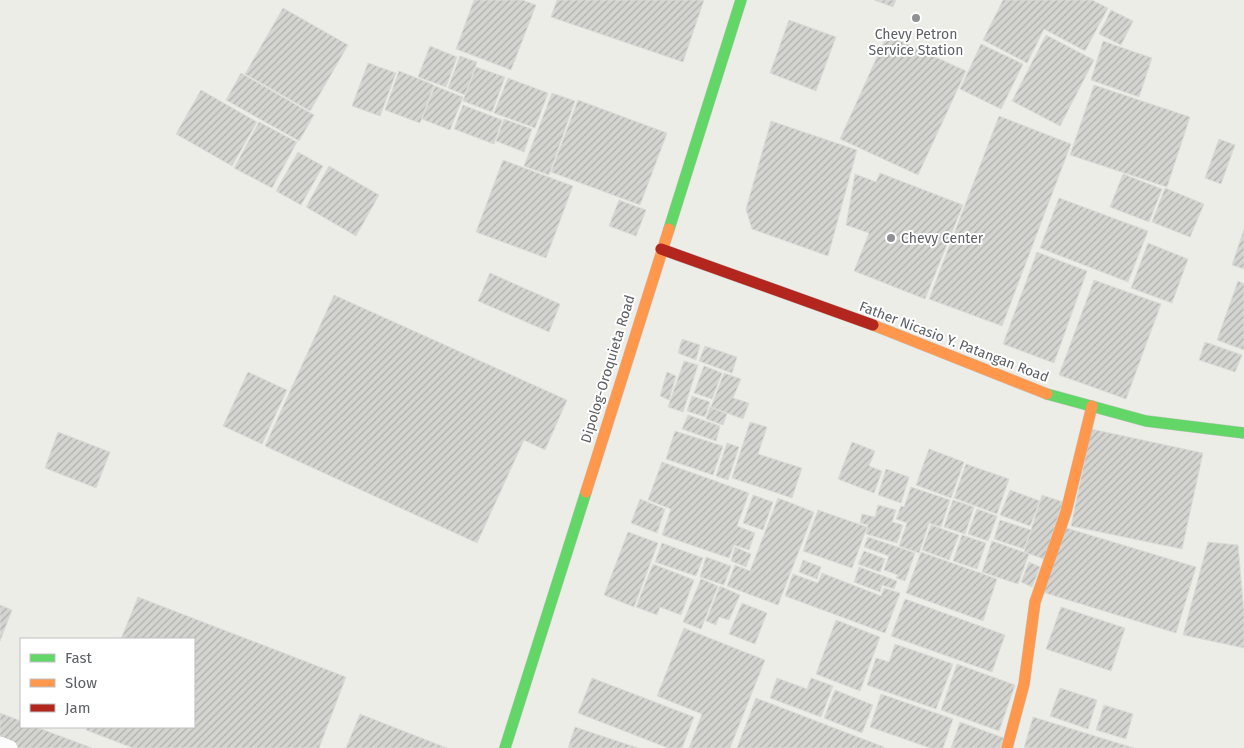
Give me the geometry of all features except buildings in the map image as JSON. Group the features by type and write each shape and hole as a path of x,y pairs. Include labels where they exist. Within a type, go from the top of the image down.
{"street":[{"name":"Dipolog-Oroquieta Road","path":"505,748 741,0"},
{"name":"Father Nicasio Y. Patangan Road","path":"661,249 881,328 1034,391 1146,421 1244,434"},
{"path":"1007,748 1024,684 1035,602 1066,512 1092,406"}],"lane":[{"path":"0,744 10,748"}],"traffic: fast":[{"path":"669,229 741,0"},
{"path":"1047,394 1146,421 1244,433"},
{"path":"505,748 586,492"}],"traffic: slow":[{"path":"586,492 669,229"},
{"path":"873,325 1047,394"},
{"path":"1007,748 1024,684 1035,602 1066,512 1092,406"}],"traffic: jam":[{"path":"661,249 873,325"}],"place":[{"name":"Chevy Petron Service Station","path":"916,18"},
{"name":"Chevy Center","path":"891,238"}]}
